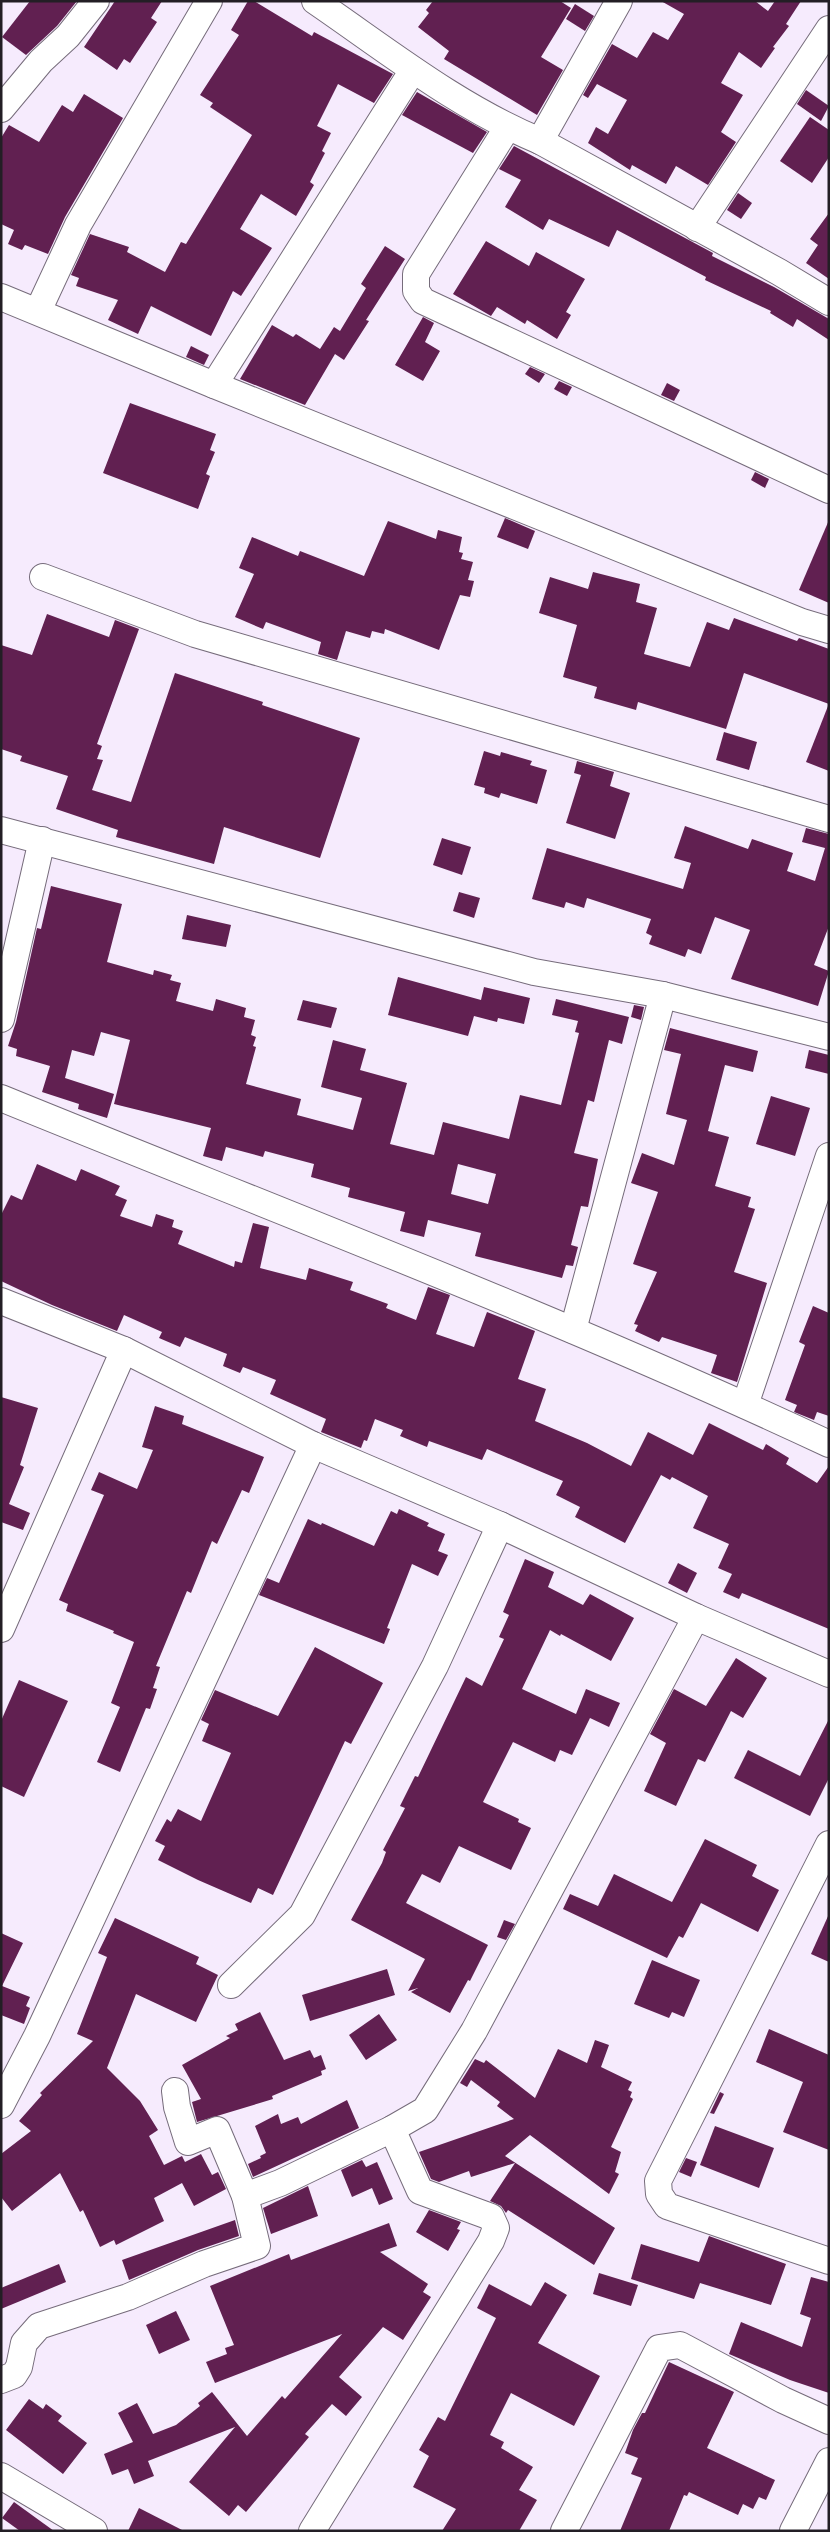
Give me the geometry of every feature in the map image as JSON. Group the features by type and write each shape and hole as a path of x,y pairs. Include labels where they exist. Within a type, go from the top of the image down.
{"street":[{"path":"1,109 41,61 68,36 96,1"},
{"path":"38,311 78,226 209,1"},
{"path":"315,1 413,70 508,128 540,141 829,302"},
{"path":"540,141 619,1"},
{"path":"697,228 829,29"},
{"path":"214,386 413,70"},
{"path":"508,128 416,274 416,291 423,301 829,490"},
{"path":"1,297 214,386 802,622 829,630"},
{"path":"43,577 195,634 829,819"},
{"path":"1,830 534,972 663,995 829,1037"},
{"path":"1,1019 42,840"},
{"path":"573,1330 663,995"},
{"path":"1,1098 573,1330 829,1444"},
{"path":"745,1405 829,1156"},
{"path":"1,1301 124,1350 313,1445 500,1525 696,1617 829,1674"},
{"path":"1,1629 124,1350"},
{"path":"1,2105 37,2036 313,1445"},
{"path":"231,1985 302,1915 435,1666 500,1525"},
{"path":"245,2196 280,2183 392,2129 425,2110 446,2080 696,1617"},
{"path":"828,2259 667,2206 659,2194 658,2181 829,1844"},
{"path":"1,2380 14,2374 19,2367 24,2343 39,2326 128,2297 204,2264 257,2246 245,2196 218,2130 188,2142 176,2107 175,2090"},
{"path":"312,2531 491,2241 496,2228 491,2217 420,2191 392,2129"},
{"path":"564,2531 653,2358 659,2348 666,2345 680,2345 687,2348 783,2400 829,2421"},
{"path":"793,2531 829,2461"},
{"path":"1,2476 94,2531"}],"building":[{"path":"30,1 77,1 57,26 26,55 2,37"},
{"path":"115,1 162,1 151,18 157,22 130,63 124,59 117,70 84,47"},
{"path":"248,1 254,1 312,36 314,32 393,74 374,103 338,84 317,126 331,133 322,151 325,153 310,182 314,185 296,216 261,194 240,229 272,248 241,296 233,291 211,336 151,306 138,334 108,320 118,300 76,286 79,278 71,275 90,234 129,247 127,252 165,272 181,242 186,244 252,135 210,107 213,103 200,95 239,35 231,30"},
{"path":"433,1 560,1 571,8 541,57 563,70 537,115 444,59 449,51 418,27 429,13 426,10"},
{"path":"661,1 755,1 768,11 775,1 801,1 786,24 789,26 773,47 775,48 761,68 739,52 721,83 743,95 721,132 736,142 708,185 676,166 666,184 632,165 630,170 588,143 596,127 608,134 627,100 597,84 588,98 583,95 612,44 637,58 653,32 668,40 684,14"},
{"path":"575,4 594,16 585,31 566,19"},
{"path":"806,90 829,106 821,121 797,104"},
{"path":"417,92 487,132 473,153 402,115"},
{"path":"84,94 123,118 65,217 48,254 25,245 22,250 8,244 14,230 1,224 1,138 9,125 39,142 62,105 73,112"},
{"path":"810,117 829,130 829,157 812,183 780,161"},
{"path":"514,146 713,253 712,256 774,287 829,319 829,340 797,319 793,327 770,313 771,311 705,280 706,277 617,230 609,247 549,219 543,230 505,207 521,180 499,169"},
{"path":"738,193 752,203 741,219 727,210"},
{"path":"829,213 829,279 806,263 818,245 810,239"},
{"path":"486,241 529,266 536,252 585,279 566,312 571,315 557,339 527,320 525,324 497,307 491,316 453,294"},
{"path":"385,246 405,259 366,320 369,321 344,360 335,354 305,405 240,379 272,325 293,337 296,334 320,349 334,327 340,331 366,288 361,284"},
{"path":"423,317 434,323 425,342 440,351 423,381 395,365"},
{"path":"191,346 209,355 204,365 186,357"},
{"path":"530,367 545,374 539,383 525,374"},
{"path":"559,381 572,387 567,396 554,389"},
{"path":"667,383 680,390 674,401 661,395"},
{"path":"130,403 216,434 210,450 215,452 206,474 210,476 198,509 103,473"},
{"path":"755,472 769,479 765,488 751,480"},
{"path":"505,518 535,531 528,549 497,537"},
{"path":"829,520 829,603 799,590"},
{"path":"388,521 436,539 438,530 462,537 459,552 463,553 461,559 473,562 468,580 474,581 470,597 460,595 439,650 385,629 384,634 372,631 370,638 346,631 337,660 318,654 321,642 266,622 263,629 235,617 254,574 239,568 252,537 298,556 300,551 364,576"},
{"path":"593,572 640,584 636,602 657,608 644,654 690,667 707,622 729,630 734,618 797,641 799,638 829,649 829,704 744,673 726,729 638,702 636,710 594,698 597,687 563,677 577,625 539,613 550,577 588,589"},
{"path":"47,614 109,637 115,620 139,629 97,744 102,746 97,759 103,760 92,790 131,802 175,673 263,702 262,705 360,738 320,858 224,827 214,864 116,837 118,830 56,809 68,776 20,761 22,756 1,749 1,645 32,655"},
{"path":"829,706 829,771 806,762"},
{"path":"724,732 757,742 749,770 716,760"},
{"path":"484,751 500,756 501,752 532,761 530,765 547,770 537,804 501,793 499,798 484,793 485,788 474,785"},
{"path":"577,761 614,772 610,786 630,793 615,839 566,823 581,775 574,773"},
{"path":"685,826 748,849 752,839 793,853 787,871 815,881 825,848 802,842 806,828 829,834 829,926 814,965 829,971 818,1006 731,979 750,930 715,917 701,954 688,949 685,957 649,944 652,936 646,933 651,919 587,898 584,908 566,902 564,908 532,899 547,848 683,889 691,863 674,858"},
{"path":"442,838 471,847 462,875 433,865"},
{"path":"51,886 122,904 107,962 153,975 154,970 172,975 170,980 181,983 176,1001 213,1011 216,999 246,1008 244,1017 255,1020 251,1035 256,1037 253,1046 256,1047 246,1084 301,1099 297,1115 353,1130 362,1098 321,1087 333,1040 366,1049 360,1070 407,1083 390,1144 434,1155 443,1122 509,1139 520,1095 561,1105 579,1033 575,1032 578,1021 552,1015 556,999 629,1017 622,1044 609,1040 594,1102 588,1100 574,1153 598,1159 588,1207 581,1206 571,1245 578,1247 573,1266 566,1265 562,1278 475,1256 481,1233 428,1220 424,1237 400,1231 405,1212 348,1197 350,1188 311,1177 314,1164 265,1151 263,1157 226,1147 222,1161 203,1156 211,1128 114,1104 130,1040 101,1032 94,1056 72,1050 65,1078 114,1094 107,1118 78,1109 79,1104 42,1092 50,1066 16,1056 17,1049 8,1046 16,1022 37,928 41,929","holes":["458,1164 496,1174 488,1204 451,1194"]},
{"path":"459,892 480,898 474,918 453,911"},
{"path":"187,915 231,925 226,947 182,939"},
{"path":"398,977 481,1000 484,987 530,998 524,1024 498,1018 497,1022 474,1016 468,1036 388,1015"},
{"path":"303,1000 337,1008 331,1028 297,1020"},
{"path":"634,1005 644,1007 641,1020 631,1017"},
{"path":"670,1028 758,1051 753,1072 725,1065 708,1131 729,1137 715,1186 751,1197 748,1207 755,1209 734,1272 767,1283 737,1382 711,1373 717,1355 662,1337 659,1342 635,1331 638,1325 634,1324 657,1272 633,1264 658,1192 631,1183 642,1153 674,1165 687,1120 666,1114 681,1054 664,1050"},
{"path":"809,1050 829,1055 829,1074 805,1068"},
{"path":"771,1096 810,1108 795,1156 756,1144"},
{"path":"37,1164 76,1181 81,1169 120,1186 115,1195 127,1200 120,1216 152,1227 156,1214 174,1220 172,1227 183,1231 178,1244 234,1267 235,1261 242,1263 253,1223 269,1227 260,1268 306,1280 309,1268 353,1282 350,1290 388,1304 386,1308 416,1320 428,1287 450,1295 436,1334 474,1347 487,1312 535,1331 518,1379 546,1389 535,1421 587,1443 631,1466 648,1432 693,1455 709,1423 763,1450 766,1444 789,1458 786,1464 817,1483 829,1466 829,1629 742,1593 739,1599 723,1592 732,1574 718,1568 729,1544 693,1528 708,1496 672,1477 670,1480 661,1475 625,1543 575,1517 580,1507 556,1495 563,1481 487,1449 482,1460 429,1441 427,1447 400,1436 403,1430 375,1419 367,1441 364,1440 361,1448 321,1432 326,1419 270,1394 276,1380 243,1367 240,1373 223,1366 227,1354 185,1337 180,1347 159,1338 162,1332 124,1315 117,1331 52,1305 1,1281 1,1215 11,1195 22,1200"},
{"path":"813,1306 829,1313 829,1416 817,1412 814,1420 794,1412 797,1405 785,1400 805,1345 799,1342"},
{"path":"1,1397 38,1408 20,1465 24,1467 9,1504 30,1513 23,1530 1,1522"},
{"path":"155,1406 184,1416 182,1424 264,1457 249,1493 242,1490 217,1544 212,1541 191,1593 187,1591 156,1666 160,1667 153,1688 157,1689 150,1709 146,1708 120,1772 97,1762 120,1707 111,1703 134,1642 113,1633 114,1631 66,1611 68,1604 59,1600 104,1495 91,1490 99,1472 137,1489 153,1450 142,1447"},
{"path":"399,1509 429,1523 427,1526 445,1534 438,1551 448,1555 438,1576 412,1564 387,1628 390,1629 384,1644 259,1595 267,1578 279,1583 308,1519 321,1525 322,1523 374,1546 391,1511 397,1514"},
{"path":"525,1559 554,1572 548,1587 583,1605 590,1594 634,1618 611,1661 550,1630 522,1689 576,1714 586,1689 620,1703 609,1727 590,1718 572,1755 560,1750 555,1762 513,1742 483,1802 519,1819 518,1822 531,1828 511,1870 459,1846 440,1883 422,1874 406,1903 488,1945 470,1981 468,1980 450,2013 411,1992 418,1988 408,1991 425,1959 351,1920 382,1863 386,1852 383,1850 405,1808 400,1806 415,1776 418,1777 466,1677 482,1686 504,1639 499,1637 509,1615 503,1612"},
{"path":"678,1563 697,1573 687,1593 668,1583"},
{"path":"315,1647 383,1683 351,1744 345,1741 273,1895 258,1888 251,1903 158,1860 165,1846 155,1841 167,1819 171,1822 178,1809 201,1821 231,1753 202,1741 209,1724 201,1720 215,1690 278,1716"},
{"path":"736,1658 767,1678 743,1718 731,1711 705,1762 698,1759 676,1806 644,1791 666,1743 650,1734 674,1689 706,1706"},
{"path":"19,1680 68,1701 24,1797 1,1786 1,1721"},
{"path":"829,1719 829,1778 810,1816 734,1778 748,1750 800,1776"},
{"path":"705,1839 757,1865 752,1876 779,1890 758,1932 701,1903 683,1938 679,1936 667,1958 563,1909 570,1894 598,1906 614,1874 672,1902"},
{"path":"829,1914 829,1962 811,1954"},
{"path":"115,1918 199,1957 196,1964 218,1975 196,2022 136,1994 107,2068 140,2101 158,2130 149,2136 164,2165 182,2156 185,2162 201,2154 212,2175 218,2172 226,2189 194,2206 182,2183 154,2198 164,2221 116,2245 114,2240 100,2247 83,2210 80,2212 60,2173 12,2211 1,2197 1,2154 31,2131 19,2121 42,2095 40,2093 93,2041 77,2034 107,1957 98,1953"},
{"path":"504,1920 515,1924 506,1940 497,1937"},
{"path":"1,1933 23,1943 2,1986 30,1997 26,2006 30,2008 24,2024 1,2015"},
{"path":"652,1960 700,1980 684,2017 672,2012 669,2018 634,2004"},
{"path":"387,1969 395,1995 310,2021 302,1995"},
{"path":"260,2012 284,2060 310,2050 314,2058 321,2055 326,2069 321,2071 322,2075 272,2096 273,2099 197,2122 192,2102 201,2099 182,2065 230,2038 226,2036 238,2030 235,2024"},
{"path":"379,2014 397,2040 366,2060 349,2035"},
{"path":"769,2029 829,2055 829,2150 783,2132 803,2082 756,2062"},
{"path":"595,2040 609,2045 601,2067 632,2082 628,2090 632,2092 630,2097 633,2099 611,2147 621,2152 615,2172 619,2174 609,2194 530,2135 505,2156 615,2228 594,2265 508,2210 506,2213 501,2206 490,2201 515,2163 471,2177 469,2171 439,2182 431,2179 419,2152 514,2119 497,2106 500,2102 471,2080 467,2087 460,2083 475,2059 484,2063 486,2060 535,2098 558,2049 587,2063"},
{"path":"720,2092 724,2094 714,2114 710,2113"},
{"path":"347,2100 359,2128 253,2177 248,2164 261,2158 260,2156 266,2153 255,2126 278,2114 281,2124 298,2117 301,2124"},
{"path":"715,2126 774,2148 759,2188 700,2165"},
{"path":"686,2158 697,2162 691,2177 679,2172"},
{"path":"362,2160 366,2167 377,2162 393,2199 379,2205 372,2188 352,2197 341,2170"},
{"path":"308,2186 318,2216 271,2234 263,2208"},
{"path":"429,2210 461,2222 457,2229 460,2230 448,2251 416,2232"},
{"path":"235,2220 239,2236 198,2250 129,2280 122,2260"},
{"path":"389,2223 397,2246 380,2252 428,2284 423,2292 431,2297 403,2340 383,2327 339,2377 362,2397 346,2416 332,2404 305,2434 309,2437 246,2512 238,2505 229,2516 189,2482 235,2427 148,2461 154,2476 134,2484 128,2469 112,2475 104,2454 133,2442 118,2413 137,2403 153,2434 176,2425 200,2406 198,2403 212,2392 247,2436 282,2396 285,2399 342,2334 215,2383 206,2362 227,2354 225,2348 234,2345 210,2286 289,2254 291,2260"},
{"path":"709,2236 786,2264 771,2305 700,2283 694,2299 631,2279 641,2244 699,2262"},
{"path":"59,2264 66,2282 1,2309 1,2288"},
{"path":"599,2273 638,2285 631,2306 593,2294"},
{"path":"811,2277 829,2282 829,2393 790,2380 729,2354 741,2322 802,2347 811,2318 800,2314"},
{"path":"545,2282 567,2295 538,2343 600,2376 574,2426 511,2393 490,2435 504,2442 501,2448 533,2467 519,2490 537,2500 519,2531 442,2531 456,2509 413,2487 429,2456 419,2450 438,2417 445,2421 496,2318 477,2308 489,2284 531,2306"},
{"path":"176,2311 190,2340 159,2354 146,2325"},
{"path":"669,2362 734,2392 707,2448 775,2480 766,2500 759,2497 753,2509 743,2504 738,2515 689,2492 687,2496 684,2495 669,2531 620,2531 642,2478 631,2474 638,2458 625,2453 633,2430 642,2413 645,2413"},
{"path":"29,2399 43,2409 46,2404 62,2416 58,2421 87,2443 63,2474 6,2430"},
{"path":"14,2502 54,2531 20,2531 2,2518"},
{"path":"139,2508 184,2531 128,2531"}]}
